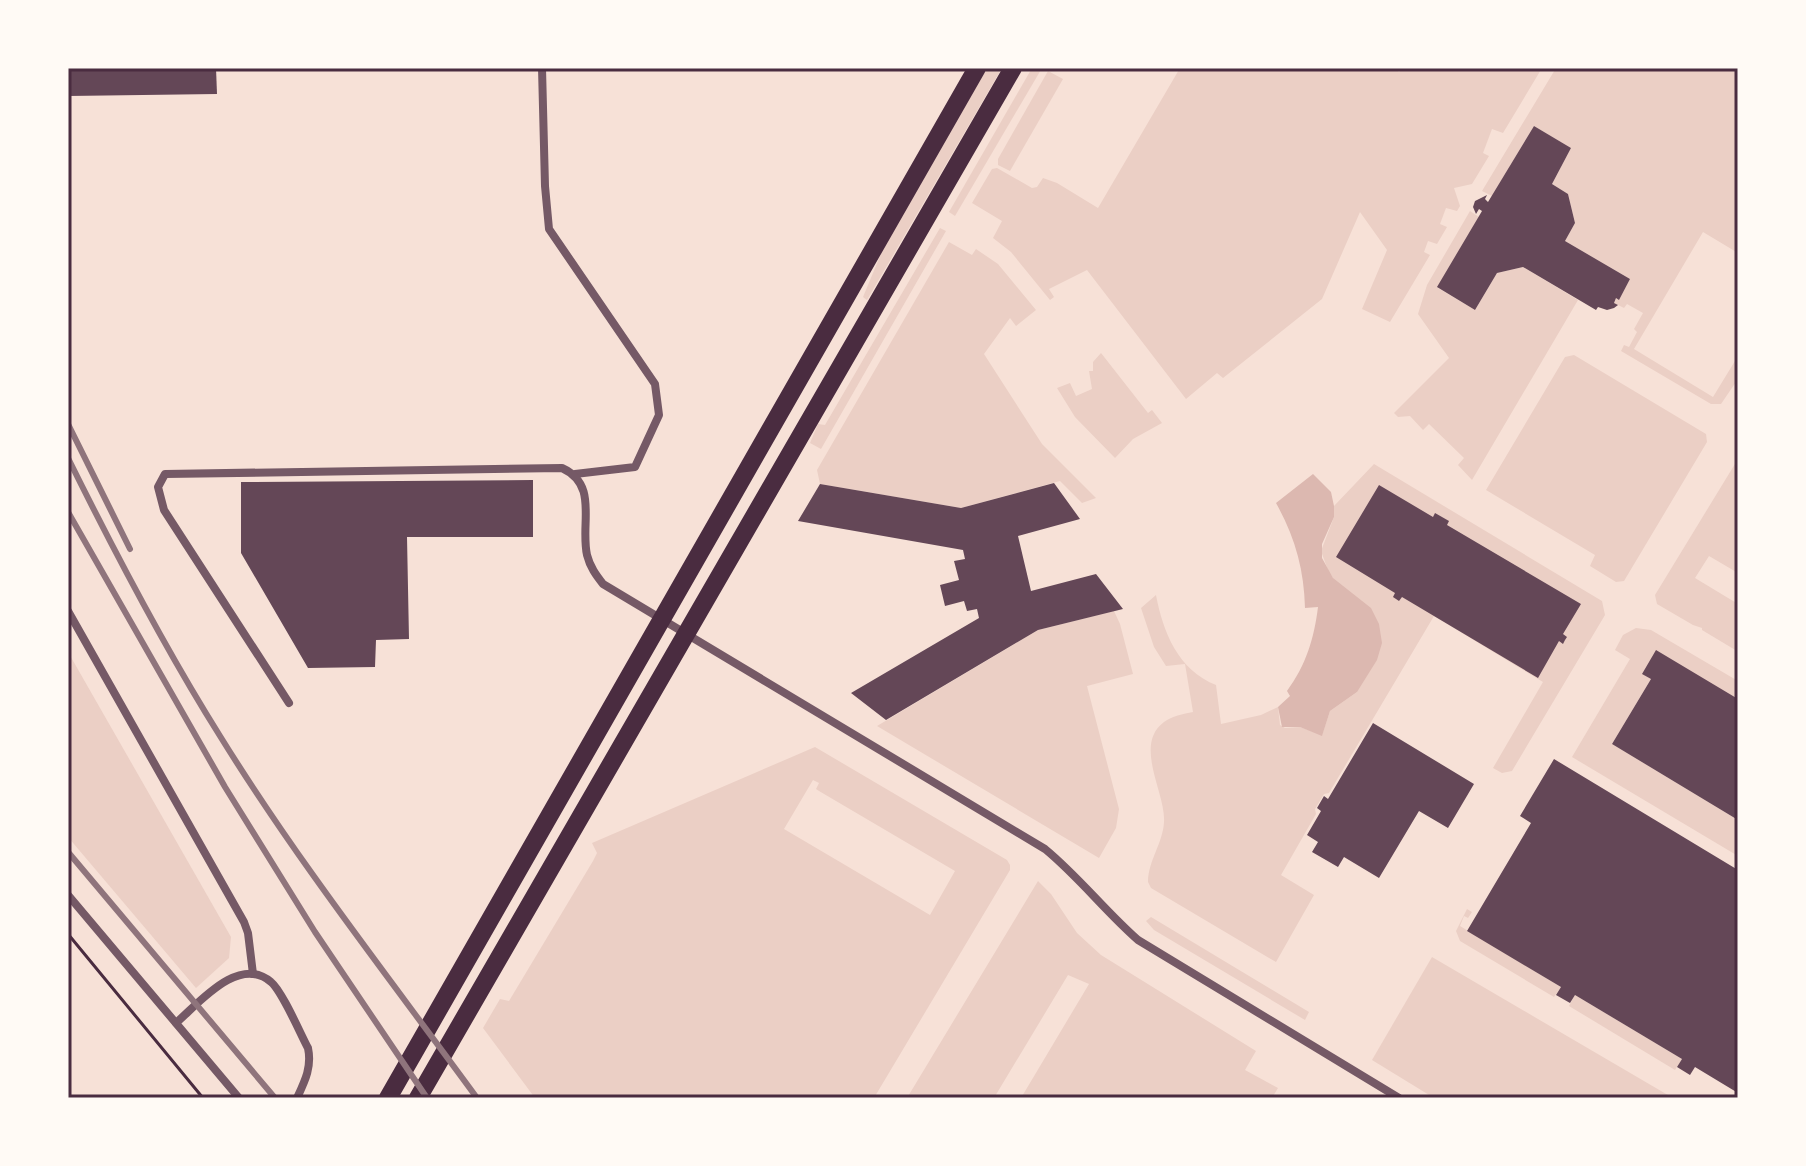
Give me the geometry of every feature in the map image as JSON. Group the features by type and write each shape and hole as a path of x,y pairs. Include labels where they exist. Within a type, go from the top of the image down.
{"main road":[{"path":"388,1098 977,68"},
{"path":"418,1098 1013,68"}],"street":[{"path":"289,703 164,510 158,487 165,474 562,468 575,474 635,467 659,415 655,384 549,229 542,68"},
{"path":"575,474 585,495 587,556 592,570 603,584 1045,849 1070,869 1107,913 1138,940 1399,1098"},
{"path":"68,611 244,922 253,974"},
{"path":"68,895 239,1098"},
{"path":"176,1023 226,981 240,975 253,974 273,983 308,1048 310,1069 297,1098"}],"path":[{"path":"68,934 203,1098"}],"shaded area":[{"path":"987,68 1002,68 867,300 863,297 883,249"},
{"path":"1032,68 1042,68 955,216 949,212"},
{"path":"1180,68 1395,68 1399,72 1403,68 1542,68 1503,133 1492,129 1483,153 1489,156 1472,184 1454,188 1460,206 1457,211 1446,208 1440,224 1447,227 1437,244 1428,241 1424,252 1430,255 1390,322 1362,309 1387,250 1360,212 1322,299 1223,378 1217,373 1186,399 1087,270 1049,289 1054,297 1050,300 1011,252 993,238 1002,221 972,203 992,169 997,168 1032,188 1037,187 1043,178 1057,183 1098,208"},
{"path":"1556,68 1738,68 1738,253 1703,232 1634,349 1713,397 1738,356 1738,379 1721,404 1711,404 1621,351 1624,345 1629,347 1643,313 1627,304 1624,308 1614,303 1630,279 1565,241 1575,223 1568,194 1552,184 1571,148 1534,126 1492,196 1482,191"},
{"path":"1048,71 1063,79 1010,171 998,165 998,159"},
{"path":"1470,211 1479,217 1438,288 1475,310 1497,273 1523,267 1578,300 1472,480 1458,465 1464,458 1429,424 1423,430 1410,416 1398,417 1394,413 1449,358 1418,314 1427,285"},
{"path":"940,228 946,231 821,449 810,443 818,424 825,425"},
{"path":"949,242 972,255 976,249 998,264 1036,310 1016,326 1010,318 984,354 1042,444 1096,498 1082,503 1060,481 961,508 820,484 817,470"},
{"path":"1101,353 1148,413 1152,410 1162,423 1133,439 1115,458 1075,417 1057,388 1070,383 1076,396 1092,389 1089,371 1093,371 1093,362"},
{"path":"1574,355 1706,434 1707,442 1624,581 1616,582 1590,566 1595,555 1486,490 1565,357"},
{"path":"1738,459 1738,573 1709,556 1695,578 1738,604 1737,651 1657,604 1655,595"},
{"path":"1374,464 1602,601 1605,615 1512,771 1502,773 1493,768 1543,682 1434,616 1329,793 1324,794 1315,809 1316,814 1281,875 1314,895 1276,962 1151,888 1148,882 1164,822 1153,770 1151,743 1164,722 1193,712 1185,664 1166,666 1154,647 1141,608 1156,595 1168,636 1182,660 1216,685 1221,724 1261,715 1278,707 1280,725 1285,728 1300,727 1322,735 1330,711 1357,692 1333,578 1321,551 1334,517 1334,506"},
{"path":"1313,474 1331,492 1334,506 1334,517 1322,544 1322,558 1333,578 1371,608 1379,624 1382,643 1377,660 1357,692 1330,711 1322,736 1300,727 1282,727 1278,707 1290,696 1287,691 1304,661 1318,607 1305,608 1297,554 1276,503"},
{"path":"1114,611 1133,674 1087,686 1119,809 1116,828 1099,858 877,726 1038,630"},
{"path":"1636,628 1651,630 1738,681 1737,698 1643,674 1651,679 1612,744 1738,820 1738,856 1572,757 1630,659 1615,650 1623,635"},
{"path":"68,652 231,937 229,958 196,988 68,837"},
{"path":"815,747 1007,860 1010,870 874,1098 535,1098 483,1028 500,999 509,1001 593,861 597,853 592,843","holes":["813,780 819,783 816,789 819,791 955,871 930,915 784,829"]},
{"path":"1038,881 1051,894 1077,933 1101,955 1256,1051 1245,1070 1278,1088 1272,1098 1021,1098 1089,984 1068,975 994,1098 907,1098"},
{"path":"1467,909 1472,912 1468,918 1464,916 1460,926 1561,987 1554,997 1460,941 1456,931"},
{"path":"1151,917 1309,1012 1305,1020 1154,930 1146,921"},
{"path":"1432,957 1673,1098 1434,1098 1372,1060"},
{"path":"1575,995 1682,1059 1675,1070 1569,1006"}],"building":[{"path":"68,68 216,68 217,94 68,96"},
{"path":"1534,126 1571,148 1552,184 1568,194 1575,223 1565,241 1630,279 1619,300 1616,298 1614,303 1618,305 1614,308 1607,310 1598,307 1596,310 1523,267 1497,273 1475,310 1437,287 1482,211 1479,209 1476,214 1473,207 1475,201 1487,195 1485,199 1488,202"},
{"path":"533,480 533,537 407,537 409,639 376,640 375,667 308,668 241,553 241,482"},
{"path":"1054,483 1080,519 1018,536 1031,591 1096,574 1123,609 1038,630 886,720 851,693 979,618 977,609 967,611 964,601 945,606 940,585 959,580 954,561 965,559 963,550 798,521 820,484 961,508"},
{"path":"1379,485 1433,517 1435,513 1449,521 1447,525 1581,604 1563,634 1567,637 1563,644 1559,641 1538,678 1402,597 1399,601 1393,597 1395,593 1336,557"},
{"path":"1656,650 1738,699 1738,820 1612,744 1651,679 1642,674"},
{"path":"1373,723 1474,784 1448,828 1419,811 1379,878 1344,857 1338,867 1312,852 1318,842 1307,835 1321,811 1317,808 1324,796 1328,799"},
{"path":"1554,759 1738,870 1738,1093 1695,1067 1690,1075 1677,1067 1682,1059 1575,995 1570,1003 1556,995 1561,987 1467,931 1531,823 1520,816"}],"railway":[{"path":"68,424 130,549"},
{"path":"68,458 160,634 250,783 345,920 477,1098"},
{"path":"68,512 225,787 315,932 427,1098"},
{"path":"68,852 275,1098"}]}
